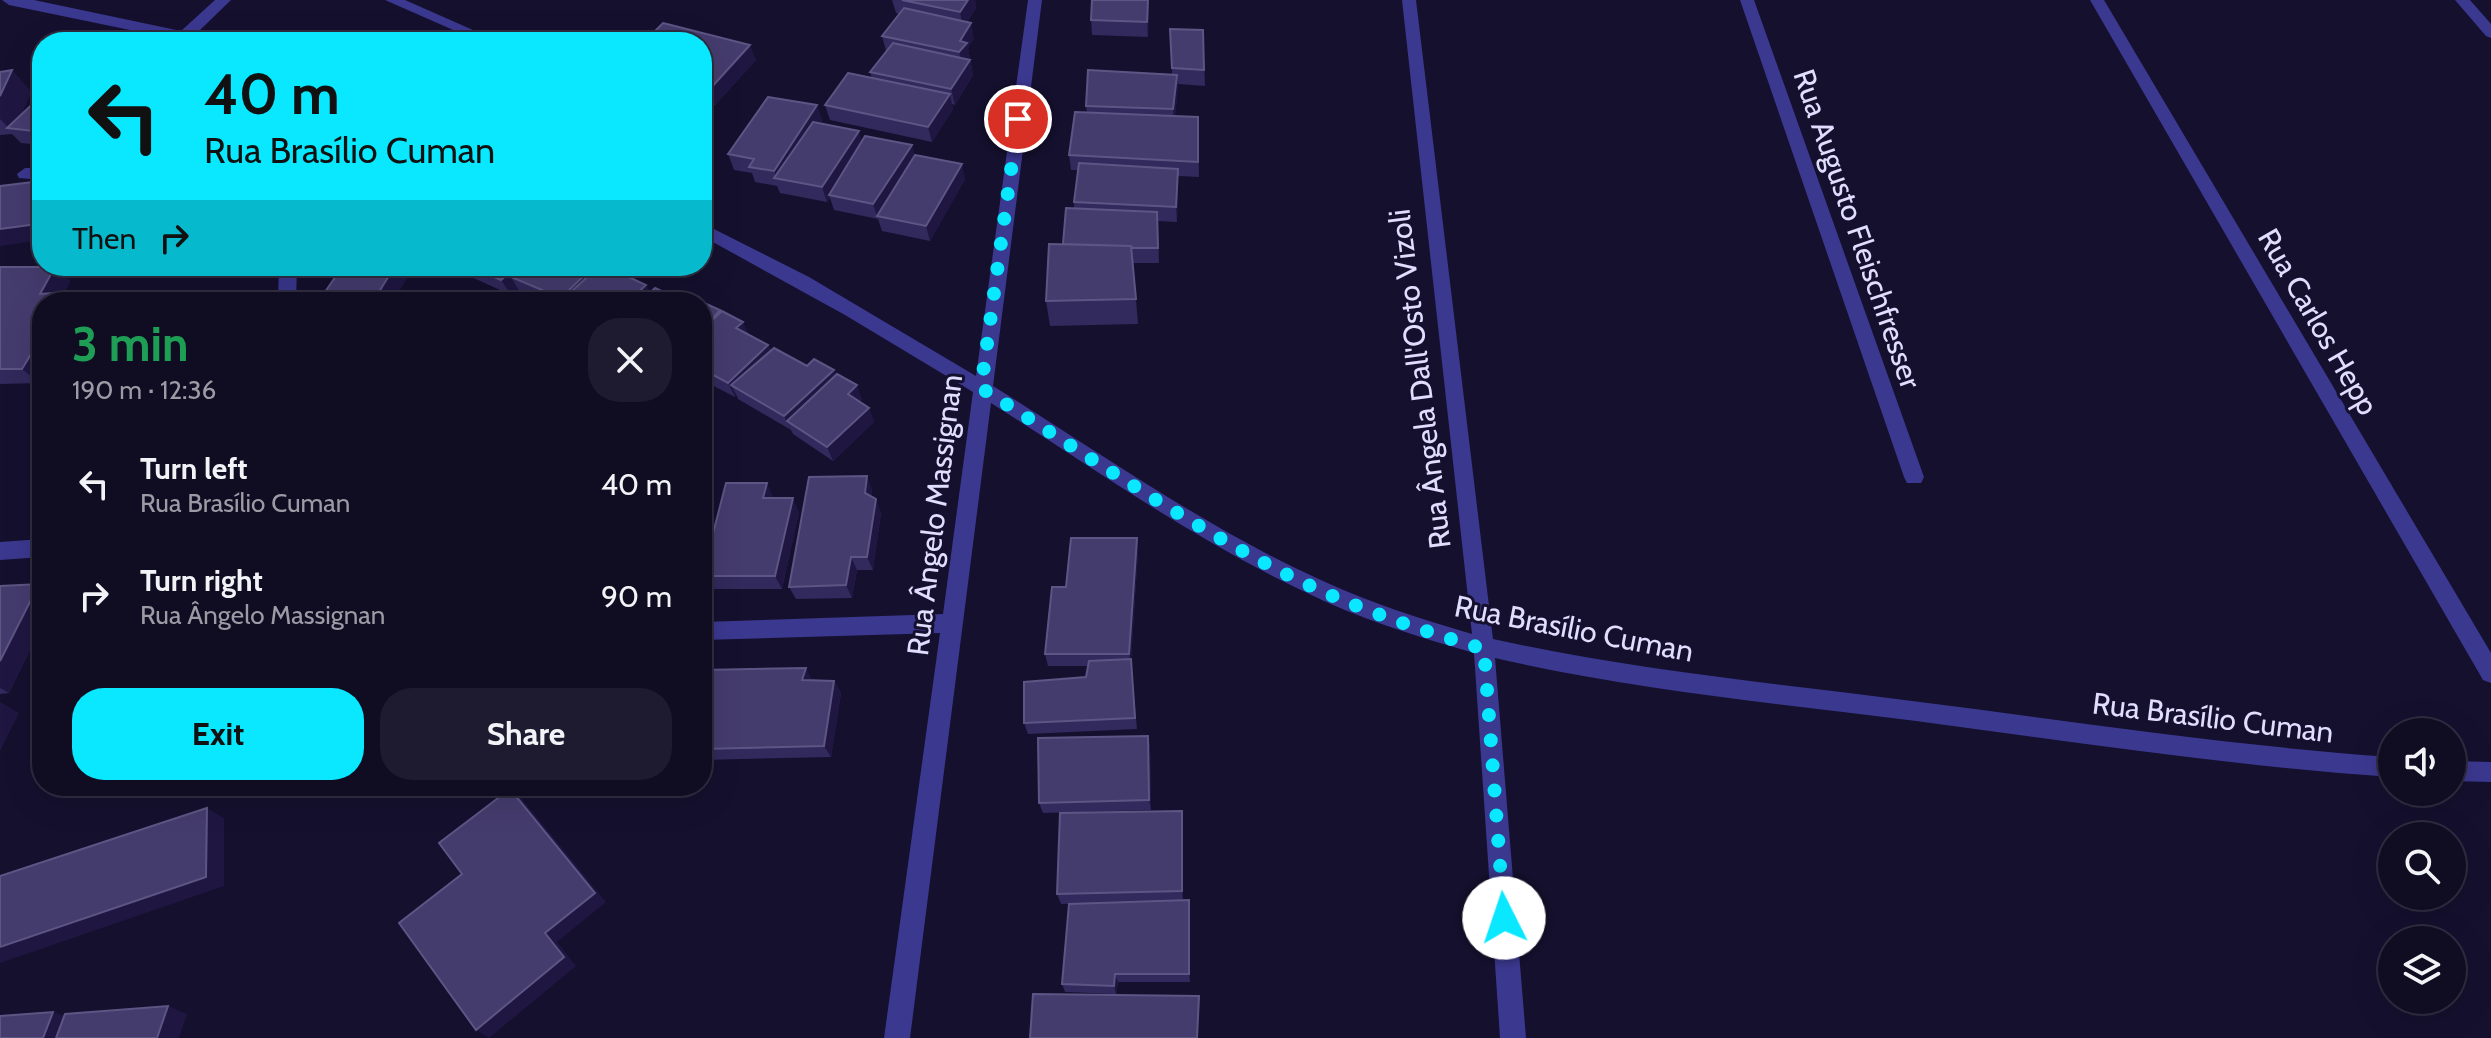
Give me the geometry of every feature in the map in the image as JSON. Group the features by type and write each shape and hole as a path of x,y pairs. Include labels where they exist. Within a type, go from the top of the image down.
{"street":[{"path":"9,0 165,32"},
{"path":"189,32 224,0"},
{"path":"392,0 465,30"},
{"name":"Rua Ângelo Massignan","path":"897,1038 1035,0"},
{"name":"Rua Ângela Dall'Osto Vizoli","path":"1409,0 1484,649 1513,1038"},
{"name":"Rua Augusto Fleischfresser","path":"1747,0 1914,477"},
{"name":"Rua Carlos Hepp","path":"2097,0 2491,673"},
{"path":"2462,0 2491,33"},
{"name":"Rua Brasílio Cuman","path":"712,234 779,266 1215,535 1279,571 1417,629 1484,649 1660,678 2267,756 2378,766"},
{"path":"0,551 32,549"},
{"path":"712,631 951,623"},
{"path":"2466,771 2491,772"}],"building":[{"path":"902,0 968,0 960,12"},
{"path":"1092,0 1148,0 1147,22 1091,20"},
{"path":"904,8 971,23 960,41 967,43 959,52 882,36"},
{"path":"663,23 699,32 654,32"},
{"path":"1170,29 1203,30 1204,70 1172,68"},
{"path":"712,35 750,45 712,87"},
{"path":"893,43 970,60 951,89 870,72"},
{"path":"12,70 0,96 0,72"},
{"path":"1088,70 1177,75 1173,109 1086,106"},
{"path":"848,73 950,94 928,127 825,105"},
{"path":"768,97 817,105 774,171 749,167 754,159 728,154"},
{"path":"32,104 32,131 7,128"},
{"path":"1075,112 1198,117 1198,162 1069,155"},
{"path":"813,122 859,131 822,187 774,178"},
{"path":"865,136 912,145 873,204 829,195"},
{"path":"915,155 962,164 926,226 877,216"},
{"path":"1079,163 1178,169 1176,207 1074,202"},
{"path":"32,182 32,225 0,229 0,186"},
{"path":"1066,208 1157,212 1158,248 1063,244"},
{"path":"1049,244 1131,246 1136,299 1046,301"},
{"path":"0,267 32,267 32,276 50,276 41,292 32,292 32,352 22,369 0,369"},
{"path":"336,276 389,276 379,292 325,292"},
{"path":"584,276 567,292 547,292 511,277"},
{"path":"588,276 626,276 646,285 639,292 571,292"},
{"path":"712,306 720,310 712,319"},
{"path":"722,311 743,322 736,328 768,345 728,383 712,374 712,320"},
{"path":"774,348 807,366 814,359 834,370 784,416 731,385"},
{"path":"837,374 857,385 848,394 869,408 827,447 787,421"},
{"path":"867,476 865,493 876,499 867,557 851,557 846,585 789,587 809,477"},
{"path":"726,483 767,483 763,498 793,498 775,576 712,576 712,537"},
{"path":"1071,538 1137,538 1129,654 1045,654 1052,587 1066,587"},
{"path":"32,584 32,598 0,661 0,586"},
{"path":"1131,659 1135,718 1024,723 1024,682 1086,677 1089,661"},
{"path":"806,668 802,680 834,681 824,746 712,749 712,670"},
{"path":"1148,736 1149,800 1039,803 1038,738"},
{"path":"501,796 516,796 595,893 545,933 564,957 476,1030 399,923 462,874 439,843"},
{"path":"207,808 206,877 0,947 0,876"},
{"path":"1182,811 1182,891 1057,894 1060,813"},
{"path":"1189,900 1189,974 1115,974 1114,986 1062,984 1069,904"},
{"path":"1033,994 1199,996 1197,1038 1030,1038"},
{"path":"168,1006 157,1038 56,1038 65,1014"},
{"path":"53,1012 43,1038 0,1038 0,1016"}],"route":[{"path":"1018,119 981,388 1215,535 1279,571 1417,629 1484,649 1504,918"}]}
